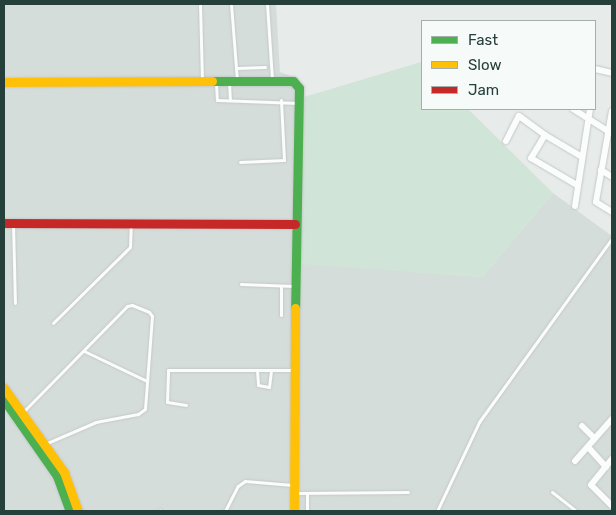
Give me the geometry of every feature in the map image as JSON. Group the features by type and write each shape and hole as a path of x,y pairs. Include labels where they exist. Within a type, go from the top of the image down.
{"street":[{"path":"596,69 612,73"},
{"path":"4,82 293,81 299,88 295,224 294,511"},
{"path":"575,110 610,132"},
{"path":"575,206 590,110"},
{"path":"612,111 610,132 596,202 612,212"},
{"path":"506,141 519,116 582,158"},
{"path":"545,135 531,158 577,185"},
{"path":"601,170 612,177"},
{"path":"8,223 295,224"},
{"path":"4,388 44,444 77,502 78,511"},
{"path":"4,400 60,474 70,511"},
{"path":"576,461 612,419"},
{"path":"582,426 595,439"},
{"path":"588,447 606,467"},
{"path":"612,460 591,485 612,506"}],"lane":[{"path":"200,4 202,82"},
{"path":"230,100 237,68 231,4"},
{"path":"267,4 272,82"},
{"path":"237,68 265,67"},
{"path":"216,82 217,100 281,100 299,103"},
{"path":"240,162 284,160 281,100"},
{"path":"8,223 15,303"},
{"path":"53,324 130,247 131,223"},
{"path":"437,511 479,422 612,238"},
{"path":"241,284 295,286"},
{"path":"281,286 281,314"},
{"path":"22,413 127,306 132,305 150,312 152,316 146,409 138,414 96,422 44,444"},
{"path":"84,350 147,381"},
{"path":"186,405 167,402 168,370 294,370"},
{"path":"257,370 258,385 269,387 271,370"},
{"path":"225,511 238,486 244,481 307,493 408,492"},
{"path":"552,492 576,511"},
{"path":"307,493 308,511"}],"shaded area":[{"path":"4,4 276,4 280,72 297,78 304,97 300,263 482,277 553,193 612,236 612,511 4,511"}],"green space":[{"path":"421,62 421,110 469,110 553,193 482,277 300,264 304,97"}],"traffic: fast":[{"path":"212,81 293,81 299,88 295,308"},
{"path":"4,400 57,476 70,511"}],"traffic: slow":[{"path":"4,82 212,81"},
{"path":"294,511 295,308"},
{"path":"4,388 64,472 78,511"}],"traffic: jam":[{"path":"4,223 295,224"}]}
